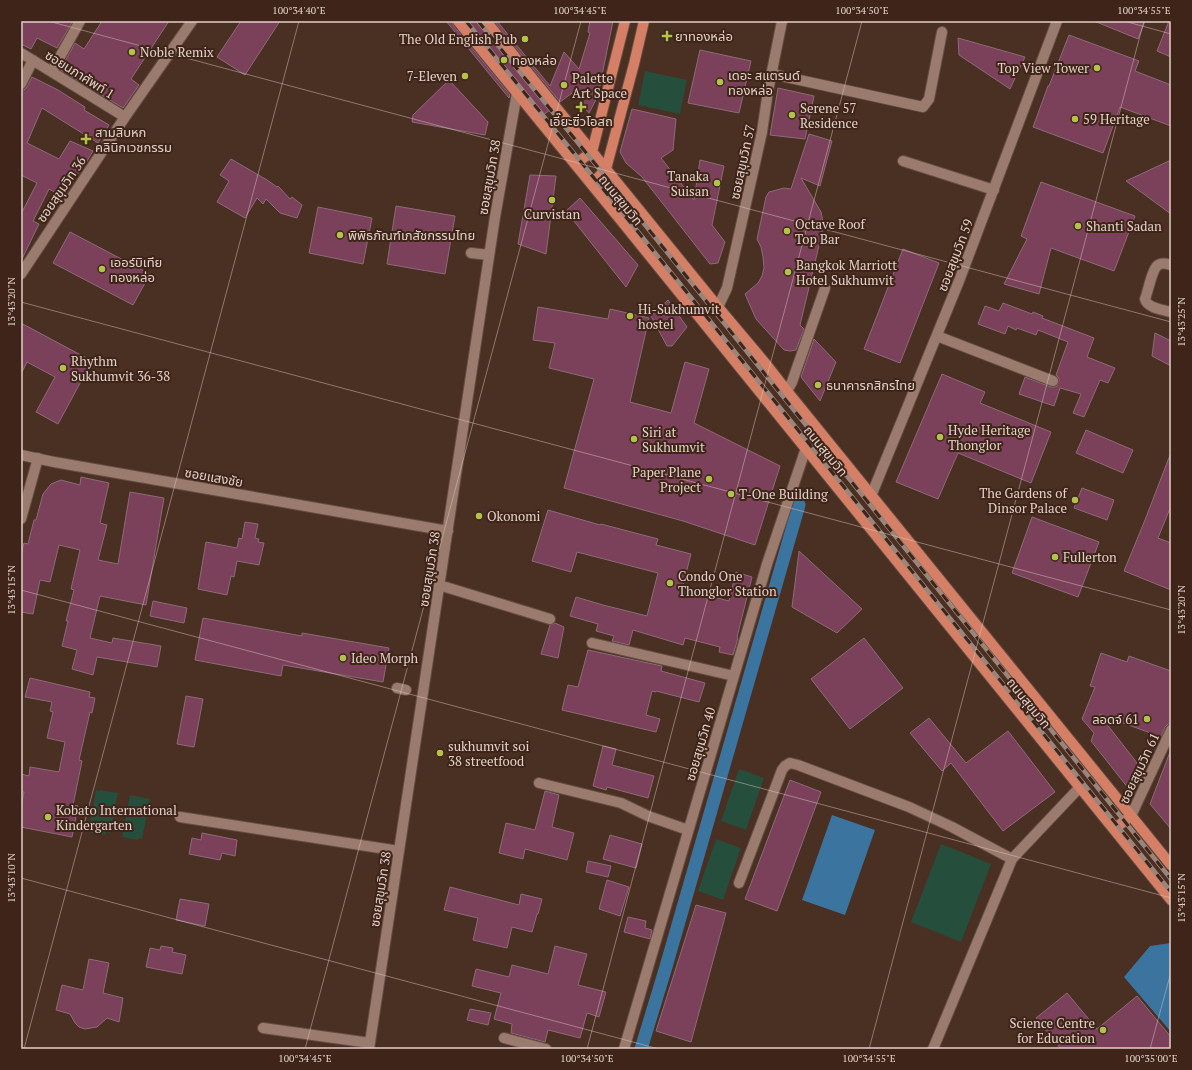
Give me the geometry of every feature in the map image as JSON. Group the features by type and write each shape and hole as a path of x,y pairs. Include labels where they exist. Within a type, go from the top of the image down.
{"main road":[{"name":"ถนนสุขุมวิท","path":"458,21 576,164 1171,900"},
{"name":"ถนนสุขุมวิท","path":"486,21 766,364 787,392 1171,865"},
{"path":"576,164 592,152 625,21"},
{"path":"592,184 606,169 644,21"},
{"path":"806,448 821,434"},
{"path":"1114,830 1131,816"}],"street":[{"path":"52,71 80,21"},
{"name":"ซอยสุขุมวิท 36","path":"21,274 24,264 192,21"},
{"name":"ซอยสุขุมวิท 57","path":"718,306 727,288 762,132 782,21"},
{"name":"ซอยสุขุมวิท 59","path":"872,496 959,281 1057,21"},
{"path":"772,74 923,107 929,99 942,32"},
{"name":"ซอยนภาศัพท์ 1","path":"21,53 125,117"},
{"path":"21,84 33,60"},
{"name":"ซอยสุขุมวิท 38","path":"369,1046 490,255 517,93"},
{"path":"903,161 994,190"},
{"path":"471,253 490,255"},
{"path":"1171,265 1164,263 1158,265 1155,269 1145,299 1149,306 1171,312"},
{"path":"787,392 792,382 825,288"},
{"path":"936,336 1053,381"},
{"name":"ซอยสุขุมวิท 40","path":"624,1049 767,564 806,448"},
{"name":"ซอยแสงชัย","path":"21,454 54,462 448,531"},
{"path":"21,519 38,458"},
{"path":"439,585 550,619"},
{"path":"592,644 734,676"},
{"name":"ซอยสุขุมวิท 61","path":"1131,816 1171,730"},
{"path":"739,883 782,770 790,763 910,808 952,827 1012,859"},
{"path":"539,783 621,802 648,816 688,830"},
{"path":"933,1049 1012,859 1080,787"},
{"path":"180,817 399,851"},
{"path":"263,1028 369,1046"},
{"path":"504,1038 546,1049"}],"green space":[{"path":"645,71 687,80 680,114 638,105"},
{"path":"739,769 764,778 746,830 721,821"},
{"path":"96,790 118,793 110,833 106,832 105,835 88,832"},
{"path":"130,795 150,799 142,839 139,838 138,840 122,837"},
{"path":"716,839 741,848 723,900 698,891"},
{"path":"941,844 991,864 961,942 911,922"}],"water":[{"path":"832,815 875,830 845,915 802,900"},
{"path":"1171,943 1171,1032 1124,977 1150,946"}],"building":[{"path":"21,21 73,21 57,48 37,38 31,49 21,44"},
{"path":"102,21 169,21 131,79 139,85 123,108 60,70 75,43 84,49"},
{"path":"241,21 280,21 245,75 217,57"},
{"path":"446,21 452,21 453,25 510,95 509,98"},
{"path":"466,21 480,21 481,25 550,110 543,115"},
{"path":"494,21 497,21 550,86 564,52 579,69 590,33 588,32 590,21 613,21 599,90 600,92 589,113 572,93 560,102"},
{"path":"1094,21 1145,21 1138,39"},
{"path":"1169,21 1171,21 1171,57 1157,51"},
{"path":"1069,35 1139,61 1135,71 1171,85 1171,126 1120,107 1103,153 1033,127"},
{"path":"958,38 1025,57 1010,89 959,55"},
{"name":"เดอะ สแตรนด์ ทองหล่อ","path":"700,50 751,61 739,113 688,103"},
{"path":"32,77 58,90 85,107 84,110 109,125 98,143 42,108 27,143 59,159 70,141 93,151 64,197 49,189 33,221 39,224 21,261 21,214 37,183 21,175 21,90 24,90 27,87"},
{"path":"449,80 488,122 485,135 412,122 413,115"},
{"name":"Serene 57 Residence","path":"778,88 814,96 805,139 770,135"},
{"path":"632,109 676,119 673,150 661,158 694,200 700,160 724,166 712,225 725,242 718,263 710,264 642,177 626,163 620,152"},
{"name":"Bangkok Marriott Hotel Sukhumvit","path":"809,134 832,141 820,186 801,178 821,212 823,222 822,233 800,325 804,329 796,350 790,351 784,350 756,319 745,294 758,283 764,268 761,247 757,239 766,197 769,192 784,188 791,189"},
{"path":"231,159 277,187 278,186 290,199 292,197 302,205 297,218 280,213 266,199 263,204 257,198 245,218 217,202 229,181 220,175"},
{"path":"1171,160 1171,214 1126,181"},
{"path":"530,175 556,176 546,254 518,244"},
{"name":"Shanti Sadan","path":"1041,182 1135,216 1114,271 1051,248 1039,294 1004,284 1027,239 1021,236"},
{"path":"580,198 638,265 626,287 566,211"},
{"path":"396,206 455,216 445,274 387,264"},
{"name":"พิพิธภัณฑ์เภสัชกรรมไทย","path":"318,207 372,218 363,264 309,253"},
{"name":"เออร์บิเทีย ทองหล่อ","path":"70,232 150,274 133,305 53,263"},
{"path":"903,249 939,263 900,363 864,349"},
{"path":"668,300 687,327 672,346 667,346 651,316"},
{"path":"1003,303 1032,314 1033,312 1043,316 1042,318 1094,338 1087,357 1115,368 1108,383 1100,380 1084,417 1073,413 1081,394 1060,388 1054,406 1019,394 1025,377 1051,387 1057,386 1059,380 1056,375 1068,342 1038,330 1036,335 1017,328 1016,330 1008,326 1005,334 978,324 985,306 999,311"},
{"path":"538,307 608,319 610,309 649,318 630,402 671,413 685,362 709,369 694,423 780,466 755,545 683,521 564,488 594,379 549,368 555,343 533,340"},
{"name":"Rhythm Sukhumvit 36-38","path":"21,323 92,361 58,424 36,412 55,377 27,362 21,374"},
{"path":"1155,333 1171,341 1171,366 1152,356"},
{"path":"814,339 836,362 820,401 801,377"},
{"path":"942,374 985,392 980,403 1051,432 1031,483 958,453 938,499 896,482"},
{"path":"1086,430 1133,450 1123,473 1076,453"},
{"path":"1170,455 1171,506 1158,538 1171,543 1171,590 1124,571"},
{"path":"81,477 109,483 100,523 107,525 98,560 118,564 130,492 164,498 146,605 100,596 90,638 112,643 113,638 161,646 157,667 97,657 93,675 72,669 77,650 62,646 68,621 66,621 74,590 71,589 80,550 59,545 50,582 40,580 33,614 21,612 21,555 24,543 28,544 43,494 51,484 61,480 80,485"},
{"path":"1082,488 1114,500 1107,520 1074,508"},
{"path":"548,510 600,525 601,524 658,539 656,545 691,554 682,589 729,601 736,572 752,577 733,655 719,652 720,647 685,638 683,645 633,630 629,645 612,641 614,636 596,631 598,624 570,616 576,597 647,616 658,573 577,552 571,572 532,561"},
{"name":"Fullerton","path":"1032,517 1099,542 1078,597 1012,573"},
{"path":"245,522 258,524 255,538 259,539 258,542 264,543 259,565 237,561 234,577 231,576 227,595 198,589 206,542 237,548 239,538 242,539"},
{"path":"799,551 862,609 837,633 792,607"},
{"path":"153,601 187,608 184,623 150,616"},
{"path":"203,618 302,636 302,633 389,648 383,682 283,665 281,676 195,660"},
{"path":"555,623 564,627 558,658 541,654 550,625"},
{"path":"864,638 903,688 850,729 811,679"},
{"path":"588,650 662,666 661,671 705,683 699,702 652,691 646,715 660,719 656,732 562,710 568,685 578,687"},
{"path":"1101,653 1127,662 1129,656 1171,671 1171,724 1168,724 1165,727 1161,737 1099,714 1144,772 1141,780 1132,793 1091,741 1094,733 1082,719 1095,687 1090,686"},
{"path":"30,678 90,692 89,697 95,698 92,713 90,712 79,760 82,761 73,805 78,806 72,837 21,827 21,807 24,792 21,792 21,774 29,776 30,767 59,772 65,742 47,738 53,712 50,711 52,702 25,697"},
{"path":"186,696 203,699 194,747 177,744"},
{"path":"929,718 966,763 1008,731 1055,792 1003,831 951,763 942,771 910,733"},
{"path":"603,746 616,749 612,765 654,776 648,798 607,787 606,790 593,786"},
{"path":"1171,752 1171,829 1150,804"},
{"path":"790,780 821,792 777,911 745,899"},
{"path":"545,791 559,795 552,827 574,833 567,860 525,849 523,859 499,853 506,823 535,830"},
{"path":"202,833 237,840 235,856 222,853 220,860 189,854 192,838 201,840"},
{"path":"610,835 642,844 636,868 603,859"},
{"path":"588,861 611,866 608,877 586,872"},
{"path":"607,880 629,887 620,916 599,909"},
{"path":"450,887 519,905 521,894 542,899 532,932 512,927 507,948 473,940 478,918 444,910"},
{"path":"180,899 209,904 205,926 176,920"},
{"path":"696,905 726,913 691,1042 656,1031"},
{"path":"628,917 646,921 645,928 652,930 650,939 624,932"},
{"path":"161,946 173,948 172,952 186,955 182,974 146,967 150,948 160,950"},
{"path":"555,946 587,954 578,985 606,992 599,1017 587,1013 580,1038 548,1030 545,1042 511,1033 512,1024 494,1019 501,993 472,986 476,969 509,977 512,965 548,974"},
{"path":"89,959 109,963 103,993 123,998 119,1022 107,1018 97,1027 85,1029 79,1027 75,1023 70,1014 56,1010 62,985 83,990"},
{"path":"1067,993 1097,1029 1137,996 1171,1037 1171,1049 1061,1049 1036,1018"},
{"path":"470,1009 491,1013 488,1025 467,1020"}],"waterway":[{"path":"641,1049 799,505"}],"railway":[{"path":"466,21 1171,892"},
{"path":"478,21 629,205 1171,879"}],"place":[{"name":"ยาทองหล่อ","path":"667,36"},
{"name":"The Old English Pub","path":"525,39"},
{"name":"Noble Remix","path":"132,52"},
{"name":"ทองหล่อ","path":"504,60"},
{"name":"Top View Tower","path":"1097,68"},
{"name":"7-Eleven","path":"465,76"},
{"name":"เดอะ สแตรนด์ ทองหล่อ","path":"720,82"},
{"name":"Palette Art Space","path":"564,85"},
{"name":"เอี๊ยะซิ่วโอสถ","path":"581,107"},
{"name":"Serene 57 Residence","path":"792,115"},
{"name":"59 Heritage","path":"1075,119"},
{"name":"สามสิบหก คลินิกเวชกรรม","path":"86,139"},
{"name":"Tanaka Suisan","path":"717,183"},
{"name":"Curvistan","path":"552,200"},
{"name":"Shanti Sadan","path":"1078,226"},
{"name":"Octave Roof Top Bar","path":"787,231"},
{"name":"พิพิธภัณฑ์เภสัชกรรมไทย","path":"340,235"},
{"name":"เออร์บิเทีย ทองหล่อ","path":"102,269"},
{"name":"Bangkok Marriott Hotel Sukhumvit","path":"788,272"},
{"name":"Hi-Sukhumvit hostel","path":"630,316"},
{"name":"Rhythm Sukhumvit 36-38","path":"63,368"},
{"name":"ธนาคารกสิกรไทย","path":"818,385"},
{"name":"Hyde Heritage Thonglor","path":"940,437"},
{"name":"Siri at Sukhumvit","path":"634,439"},
{"name":"Paper Plane Project","path":"709,479"},
{"name":"T-One Building","path":"731,494"},
{"name":"The Gardens of Dinsor Palace","path":"1075,500"},
{"name":"Okonomi","path":"479,516"},
{"name":"Fullerton","path":"1055,557"},
{"name":"Condo One Thonglor Station","path":"670,583"},
{"name":"Ideo Morph","path":"343,658"},
{"name":"ลอดจ์ 61","path":"1147,719"},
{"name":"sukhumvit soi 38 streetfood","path":"440,753"},
{"name":"Kobato International Kindergarten","path":"48,817"},
{"name":"Science Centre for Education","path":"1103,1030"}]}
